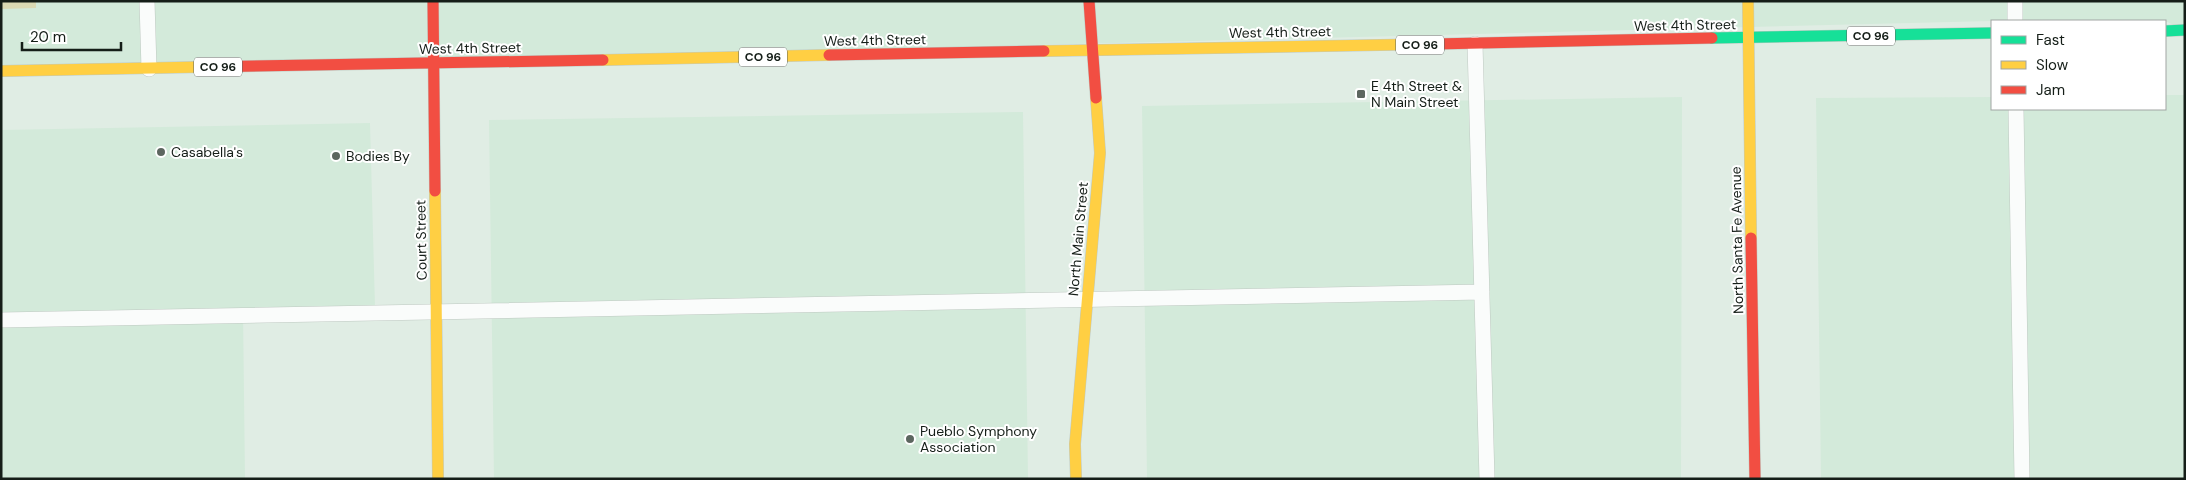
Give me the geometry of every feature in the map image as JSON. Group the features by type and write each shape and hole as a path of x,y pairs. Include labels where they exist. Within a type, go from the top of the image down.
{"main road":[{"name":"Court Street","path":"433,1 438,479"},
{"name":"North Main Street","path":"1076,479 1075,444 1100,153 1089,1"},
{"name":"North Santa Fe Avenue","path":"1748,1 1755,479"},
{"path":"2166,30 2185,30"},
{"name":"CO 96","path":"1749,38 1991,34"},
{"name":"West 4th Street","path":"1,71 1749,38"}],"lane":[{"path":"147,1 149,69"},
{"path":"2015,1 2015,20"},
{"path":"1475,44 1487,479"},
{"path":"2016,110 2022,479"},
{"path":"1,320 1482,292"}],"shaded area":[{"path":"1,1 2185,1 2185,30 2166,20 1991,20 1,71"},
{"path":"2166,95 2185,95 2185,479 1821,479 1816,98 1991,97 1991,110 2166,110"},
{"path":"1682,97 1681,479 1147,479 1142,106"},
{"path":"1023,112 1028,479 494,479 489,120"},
{"path":"370,123 375,307 243,310 245,479 1,479 1,130"}],"green space":[{"path":"1,1 36,1 36,8 1,9"}],"traffic: fast":[{"path":"2166,31 2185,30"},
{"path":"1712,38 1991,33"}],"traffic: slow":[{"path":"1748,1 1751,238"},
{"path":"1044,51 1435,44"},
{"path":"603,60 829,55"},
{"path":"1,71 201,67"},
{"path":"1076,479 1075,444 1100,153 1096,98"},
{"path":"435,191 438,479"}],"traffic: jam":[{"path":"433,1 435,191"},
{"path":"1089,1 1096,98"},
{"path":"1435,44 1712,38"},
{"path":"829,55 1044,51"},
{"path":"201,67 603,60"},
{"path":"1751,238 1755,479"}],"place":[{"name":"E 4th Street & N Main Street","path":"1361,94"},
{"name":"Casabella's","path":"161,152"},
{"name":"Bodies By","path":"336,156"},
{"name":"Pueblo Symphony Association","path":"910,439"}]}
